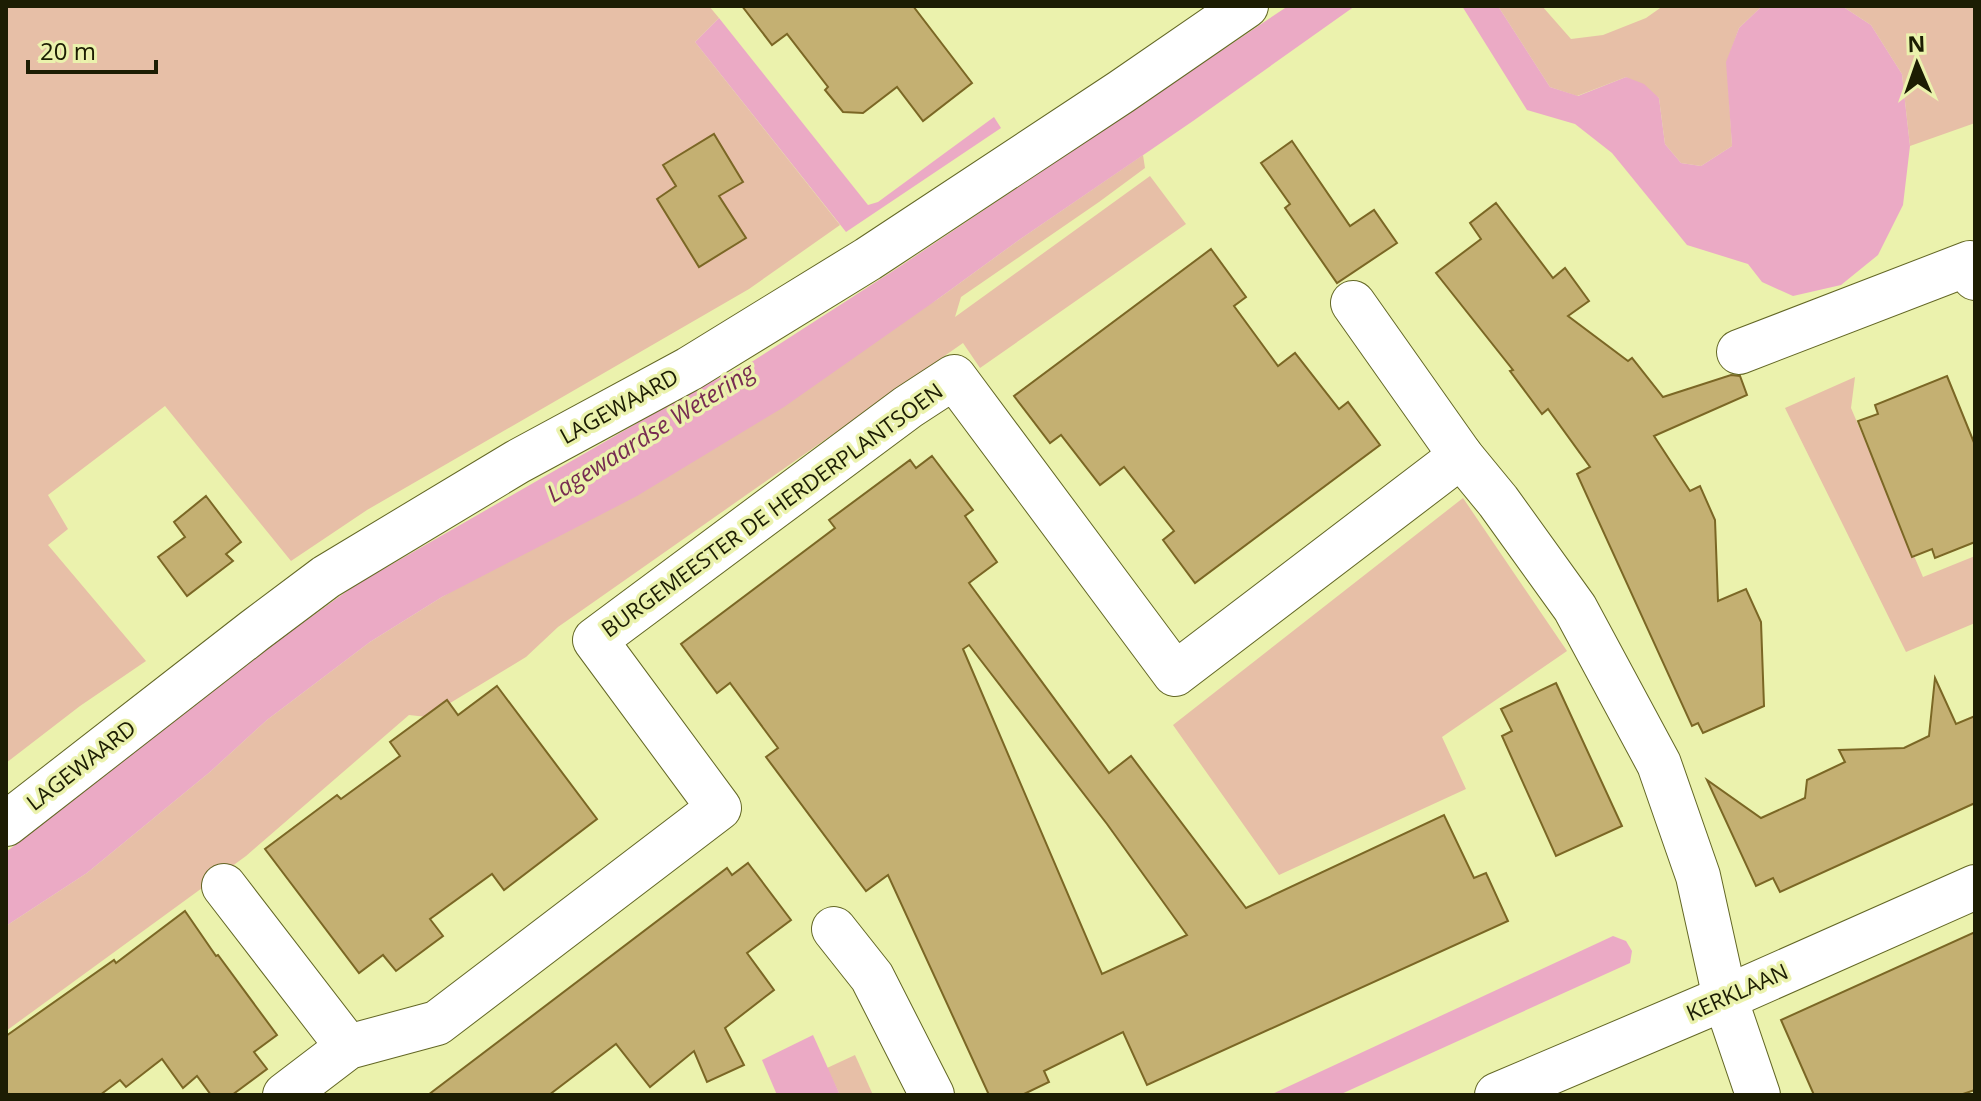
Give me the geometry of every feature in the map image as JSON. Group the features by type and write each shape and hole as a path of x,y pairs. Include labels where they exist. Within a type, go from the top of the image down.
{"street":[{"name":"LAGEWAARD","path":"6,824 326,577 517,462 689,369 868,259 1246,6"},
{"path":"1739,352 1970,263 1975,278"},
{"path":"1353,303 1461,456 1498,501 1575,608 1659,764 1698,876 1725,998 1758,1095"},
{"name":"BURGEMEESTER DE HERDERPLANTSOEN","path":"285,1095 348,1047 437,1023 719,808 595,640 908,407 954,377 1175,674 1461,456"},
{"path":"224,886 348,1047"},
{"name":"KERKLAAN","path":"1497,1095 1975,887"},
{"path":"834,929 872,977 932,1095"}],"shaded area":[{"path":"6,6 709,6 719,18 695,42 840,225 749,289 367,510 291,561 165,406 48,495 68,529 48,545 146,661 80,706 6,763"},
{"path":"1498,6 1542,6 1571,39 1603,35 1646,18 1663,6 1762,6 1739,28 1727,62 1732,146 1701,166 1681,163 1665,144 1659,98 1626,77 1577,96 1550,87"},
{"path":"1842,6 1975,6 1975,123 1910,146 1902,74 1871,25"},
{"path":"1143,155 1145,168 961,297 955,317 1150,176 1186,224 980,368 963,343 558,627 526,657 427,717 409,715 246,856 6,1031 6,926 87,873 210,772 267,720 370,642 938,299"},
{"path":"1855,377 1851,408 1923,577 1975,556 1975,623 1906,652 1785,408"},
{"path":"1463,498 1567,651 1442,737 1466,789 1279,875 1173,725"},
{"path":"855,1055 873,1095 840,1095 827,1068"}],"water":[{"name":"Lagewaardse Wetering","path":"1288,6 1355,6 784,407 637,496 442,597 370,642 267,720 210,772 87,873 6,926 6,852 265,650 354,586 693,391 753,361"},
{"path":"1462,6 1498,6 1550,87 1578,96 1626,77 1644,84 1659,98 1665,144 1681,163 1701,166 1732,146 1726,62 1739,28 1762,6 1842,6 1871,25 1902,74 1910,146 1903,205 1878,255 1841,285 1793,296 1762,282 1748,264 1687,245 1612,153 1575,124 1527,110"},
{"path":"719,18 868,205 878,202 994,117 1001,128 846,232 695,42"},
{"path":"1613,936 1626,941 1632,951 1630,963 1339,1095 1270,1095"},
{"path":"813,1035 840,1095 777,1095 762,1060"}],"building":[{"path":"742,6 913,6 972,83 923,121 897,87 863,113 843,112 787,34 772,45"},
{"path":"714,134 743,182 719,196 746,238 699,267 657,199 676,186 663,165"},
{"path":"1292,141 1350,226 1374,210 1397,243 1337,283 1285,208 1290,204 1261,163"},
{"path":"1496,203 1553,278 1565,268 1589,301 1568,316 1628,361 1632,358 1663,397 1731,375 1740,376 1747,395 1654,436 1690,491 1700,486 1715,520 1718,601 1746,589 1761,622 1764,706 1703,733 1698,723 1692,726 1577,474 1590,467 1548,409 1542,414 1510,371 1513,370 1436,273 1481,239 1470,223"},
{"path":"1211,249 1246,297 1234,306 1278,366 1295,353 1339,409 1348,402 1380,445 1195,583 1163,540 1174,531 1124,467 1100,485 1061,435 1050,443 1014,396"},
{"path":"1947,376 1975,445 1975,542 1935,558 1932,549 1912,557 1858,421 1878,414 1875,405"},
{"path":"932,456 973,510 965,516 997,562 969,583 1109,773 1131,756 1246,908 1444,815 1474,878 1486,873 1508,921 1147,1085 1123,1032 1044,1071 1049,1082 1022,1095 989,1095 888,875 866,891 766,757 778,748 730,683 717,693 681,644 835,528 829,520 910,460 916,468","holes":["969,645 1107,824 1187,935 1102,974 963,649"]},
{"path":"206,496 241,542 226,554 233,561 187,596 158,557 185,537 174,522"},
{"path":"1935,678 1956,724 1975,716 1975,803 1780,892 1773,878 1756,886 1707,780 1761,818 1805,798 1807,780 1845,762 1839,750 1904,748 1929,736"},
{"path":"1556,683 1622,826 1556,856 1502,736 1512,731 1501,709"},
{"path":"497,686 597,819 504,890 492,874 430,919 443,936 396,971 383,955 359,973 265,849 337,795 341,799 400,756 390,742 447,700 458,715"},
{"path":"748,863 791,920 747,953 774,990 725,1028 744,1065 707,1082 694,1051 650,1087 616,1044 549,1095 428,1095 727,868 732,875"},
{"path":"185,911 277,1035 254,1052 267,1069 232,1095 211,1095 197,1076 183,1088 162,1059 126,1087 120,1080 100,1095 6,1095 6,1036 114,960 116,963"},
{"path":"1975,932 1975,1090 1960,1095 1814,1095 1781,1020"}]}
